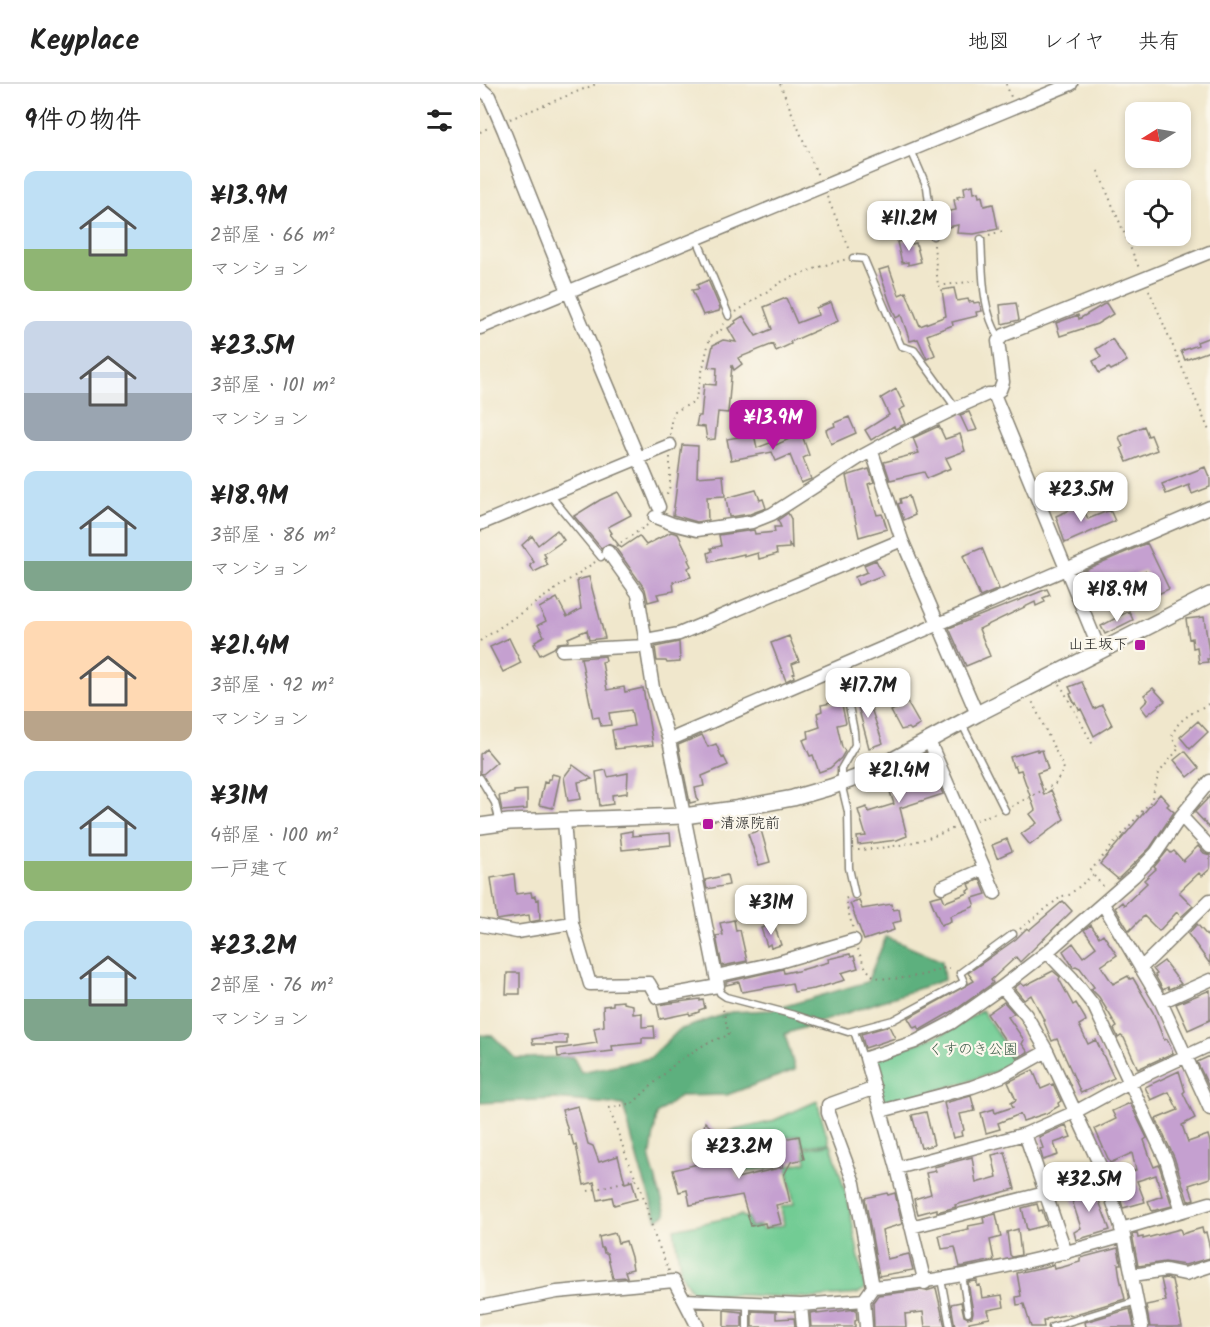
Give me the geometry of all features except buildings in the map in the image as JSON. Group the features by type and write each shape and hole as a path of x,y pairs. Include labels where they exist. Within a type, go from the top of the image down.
{"street":[{"path":"480,328 1071,84"},
{"path":"480,88 489,96 501,123 638,458 657,512 674,524 697,530 752,522 772,514 872,452 956,408 988,394 994,394 1000,390 1002,382 999,337 1210,252"},
{"path":"994,394 1100,651"},
{"path":"480,524 670,445"},
{"path":"872,452 902,540 977,714"},
{"path":"669,740 1210,507"},
{"path":"562,650 646,643 679,634 902,540"},
{"path":"604,555 638,594 653,688 669,740 718,985"},
{"path":"480,826 500,823 684,816 793,798 841,783 869,773 977,714 1210,595"},
{"path":"929,741 995,893"},
{"path":"925,1282 897,1168 866,1058 915,1042 942,1028 1002,987 1047,952 1107,900 1156,853 1181,816 1210,781"},
{"path":"1181,816 1210,847"},
{"path":"564,820 572,923 590,984 649,984 657,997 718,985 780,962 854,940"},
{"path":"949,888 983,869"},
{"path":"1107,900 1161,1002 1210,1109"},
{"path":"1141,968 1210,900"},
{"path":"480,925 517,932 572,923"},
{"path":"1047,952 1094,1006 1166,1160 1182,1211"},
{"path":"1161,1002 1210,980"},
{"path":"1002,987 1026,1015 1047,1051 1103,1172 1133,1275 1143,1327"},
{"path":"897,1168 1025,1134 1210,1045"},
{"path":"881,1111 972,1087 1002,1076 1047,1051"},
{"path":"866,1327 864,1300 873,1287 854,1183 828,1113 828,1105 875,1088"},
{"path":"1025,1134 1066,1253"},
{"path":"911,1227 1045,1193"},
{"path":"873,1287 925,1282 1066,1253 1210,1203"},
{"path":"1133,1275 1166,1270 1185,1274 1210,1266"},
{"path":"480,1307 557,1292 674,1281 698,1327"},
{"path":"684,1300 801,1305 864,1300"},
{"path":"801,1305 803,1327"}],"lane":[{"path":"911,150 927,187 933,236"},
{"path":"696,238 729,316"},
{"path":"981,239 983,280 988,312 992,326 999,337"},
{"path":"853,258 864,259 901,346 914,350 956,408"},
{"path":"550,495 604,555"},
{"path":"841,666 855,745 841,769 841,783 848,812 849,867 855,895"},
{"path":"962,724 1005,810"},
{"path":"480,778 495,802 500,823"},
{"path":"718,985 726,997 848,1032 893,1020 964,982 960,973 1013,934"},
{"path":"854,1030 862,1055 866,1058"},
{"path":"962,1275 968,1313"},
{"path":"941,1279 950,1327"},
{"path":"1052,1327 1137,1301"},
{"path":"747,1303 747,1327"}],"path":[{"path":"480,132 596,84"},
{"path":"480,641 650,524 670,486 671,421 675,411 694,402 710,337 721,330 729,316 783,281 822,266 853,258 780,84"},
{"path":"1098,171 1210,433"},
{"path":"981,239 1006,230"},
{"path":"933,236 938,286 983,280"},
{"path":"1055,675 1093,745"},
{"path":"849,851 878,849 933,838 965,823 1005,810 1055,784 1064,769 1027,690"},
{"path":"1107,900 1091,870 1151,801 1159,773 1179,748 1172,738 1173,729 1183,719 1209,705"},
{"path":"1013,934 1062,896 1069,895 1093,875"},
{"path":"855,895 845,899 854,940 864,965 872,975 878,979 920,975 946,967 960,973"},
{"path":"674,1281 655,1237 642,1192 609,1108 633,1103 677,1062 707,1043 729,1035 718,985"},
{"path":"588,1191 636,1179"}],"green space":[{"path":"886,937 942,961 944,980 785,1034 795,1070 727,1095 680,1096 657,1114 650,1160 666,1214 657,1220 623,1105 554,1099 480,1103 480,1035 493,1036 515,1058 573,1057 581,1072 650,1058 679,1030 731,1012 772,1010 867,982"},
{"name":"くすのき公園","path":"982,1010 1016,1062 985,1076 952,1086 886,1103 882,1101 873,1060 949,1031"},
{"path":"817,1101 829,1143 803,1147 800,1135 778,1139 783,1165 739,1173 730,1131 770,1122"},
{"path":"831,1144 848,1201 865,1289 857,1294 815,1298 693,1293 681,1274 674,1229 742,1215 748,1217 750,1227 760,1225 762,1229 784,1225 781,1207 794,1204 787,1166 806,1162 804,1149"}],"place":[{"name":"山王坂下","path":"1140,645"},
{"name":"清源院前","path":"708,824"}]}
